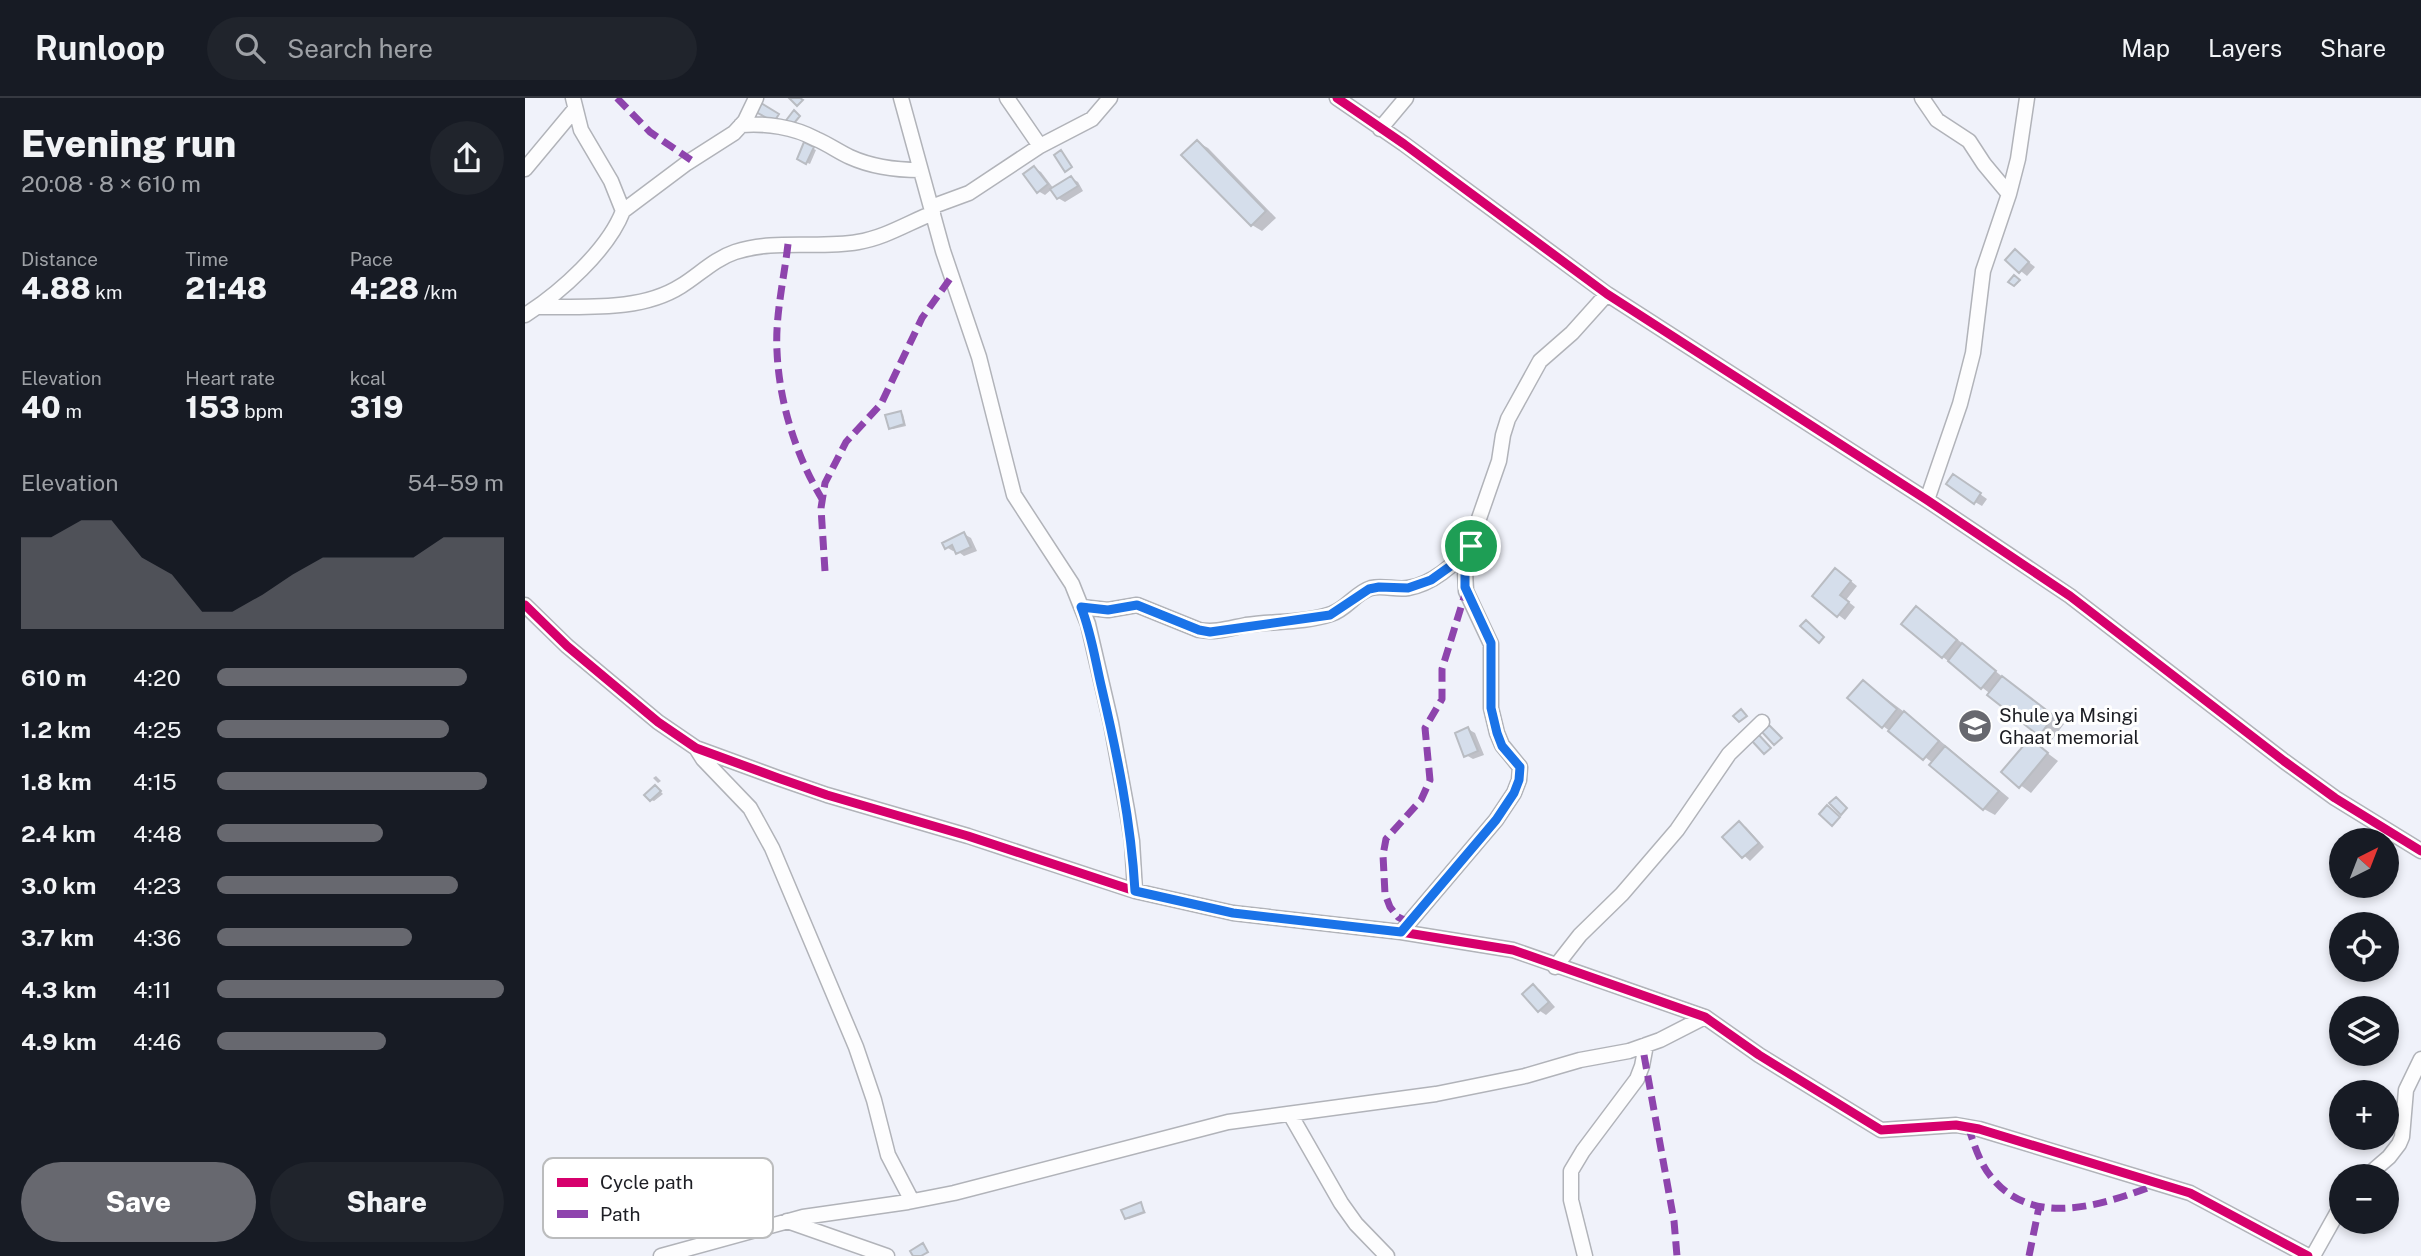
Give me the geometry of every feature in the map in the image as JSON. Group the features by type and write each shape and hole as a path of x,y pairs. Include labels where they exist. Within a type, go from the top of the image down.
{"street":[{"path":"525,315 538,307 604,246 618,225 623,211 687,163 734,133 755,98"},
{"path":"901,98 943,251 979,356 1014,495 1072,584 1088,624 1111,723 1132,841 1135,891"},
{"path":"1007,98 1040,146"},
{"path":"538,307 639,302 681,286 699,272 734,253 780,244 845,244 867,240 969,193 1040,146 1092,119 1110,98"},
{"path":"1380,129 1406,98"},
{"path":"1923,98 1937,120 1969,141 2009,194"},
{"path":"1927,500 1960,404 1973,353 1983,271 2018,159 2027,98"},
{"path":"1341,100 1607,294 1927,500 2070,597 2335,798 2421,851"},
{"path":"574,104 581,130 611,181 623,211"},
{"path":"525,169 574,104"},
{"path":"741,125 765,125 798,131 849,157 872,165 920,170"},
{"path":"1401,932 1496,820 1514,793 1519,780 1520,767 1502,746 1497,733 1491,708 1491,643 1465,587 1465,570 1499,461 1508,419 1540,361 1572,333 1607,294"},
{"path":"1081,607 1108,610 1137,605 1210,632 1330,615 1369,589 1408,588 1431,580 1452,565 1471,546"},
{"path":"525,605 610,683 658,722 696,748 827,796 968,836 1135,891 1233,913 1401,932 1513,950 1555,967 1705,1017 1759,1055 1881,1130 1956,1125 1979,1129 2190,1193 2311,1256 2329,1226"},
{"path":"1555,967 1586,928 1622,894 1677,830 1729,754 1762,722"},
{"path":"696,748 703,759 750,808 772,848 856,1047 874,1100 888,1155 912,1201"},
{"path":"773,1225 912,1201 1078,1162 1228,1122 1436,1094 1525,1076 1660,1041 1705,1017"},
{"path":"1585,1256 1571,1200 1571,1171 1637,1079 1646,1045"},
{"path":"2380,1164 2395,1151 2402,1137 2406,1090 2421,1059"},
{"path":"1290,1114 1341,1203 1356,1224 1387,1256"},
{"path":"787,1221 887,1256"},
{"path":"661,1256 726,1238"}],"building":[{"path":"789,98 800,98 803,100 797,106"},
{"path":"761,103 779,114 774,122 756,112"},
{"path":"794,110 800,116 790,128 784,123"},
{"path":"1197,140 1266,211 1251,226 1181,155"},
{"path":"804,142 814,147 806,164 797,159"},
{"path":"1061,150 1072,167 1065,172 1054,155"},
{"path":"1034,166 1048,184 1037,193 1023,174"},
{"path":"1071,176 1078,186 1057,199 1050,189"},
{"path":"2015,249 2029,262 2019,273 2005,260"},
{"path":"2014,275 2020,280 2014,286 2008,282"},
{"path":"901,411 904,424 889,429 885,415"},
{"path":"1953,474 1981,493 1974,504 1946,484"},
{"path":"964,532 971,547 956,554 952,545 945,549 942,543"},
{"path":"1835,568 1851,581 1840,595 1849,602 1837,617 1812,596"},
{"path":"1916,606 1957,640 1942,658 1901,624"},
{"path":"1806,620 1824,637 1819,643 1800,626"},
{"path":"1962,643 1996,671 1981,689 1948,661"},
{"path":"2002,676 2054,716 2039,736 1987,695"},
{"path":"1863,680 1897,709 1882,728 1847,698"},
{"path":"1741,709 1747,716 1739,722 1733,716"},
{"path":"1904,711 1939,741 1923,760 1888,731"},
{"path":"1769,725 1782,738 1774,745 1762,732"},
{"path":"1468,727 1478,751 1464,757 1455,733"},
{"path":"1759,735 1771,748 1764,754 1752,741"},
{"path":"2030,738 2048,753 2019,788 2001,772"},
{"path":"1945,746 1999,791 1983,810 1929,765"},
{"path":"655,785 661,791 650,801 644,795"},
{"path":"1836,797 1847,808 1841,815 1829,803"},
{"path":"1827,805 1840,817 1832,826 1819,814"},
{"path":"1739,821 1759,843 1742,858 1722,837"},
{"path":"1533,984 1549,1002 1538,1012 1522,994"},
{"path":"1141,1202 1144,1212 1125,1219 1121,1210"},
{"path":"923,1243 928,1252 913,1256 910,1251"}],"marked path":[{"path":"617,98 650,132 691,160"},
{"path":"788,244 777,324 778,370 785,409 797,447 822,499"},
{"path":"825,571 821,508 825,483 846,442 881,404 922,318 952,276"},
{"path":"1410,923 1398,917 1390,907 1385,894 1383,855 1386,839 1421,800 1430,780 1425,728 1442,699 1442,669 1466,591"},
{"path":"1644,1055 1674,1221 1677,1256"},
{"path":"1968,1126 1988,1173 2010,1194 2029,1204 2072,1208 2116,1199 2158,1184"},
{"path":"2029,1256 2039,1207"}],"cycle path":[{"path":"1337,98 1404,144 1607,294 1927,500 2070,596 2284,761 2335,798 2421,851"},
{"path":"525,605 567,646 658,722 696,748 778,778 1135,891 1233,913 1401,932 1513,950 1705,1017 1759,1055 1881,1130 1956,1125 1979,1129 2190,1193 2308,1256"}],"place":[{"name":"Shule ya Msingi Ghaat memorial","path":"1975,726"}],"route":[{"path":"1471,546 1465,570 1465,587 1491,643 1491,708 1502,746 1520,767 1519,780 1514,793 1496,820 1401,932 1233,913 1135,891 1132,841 1111,723 1088,624 1081,607 1108,610 1143,606 1199,630 1210,632 1330,615 1369,589 1408,588 1431,580 1452,565 1471,546"}]}
